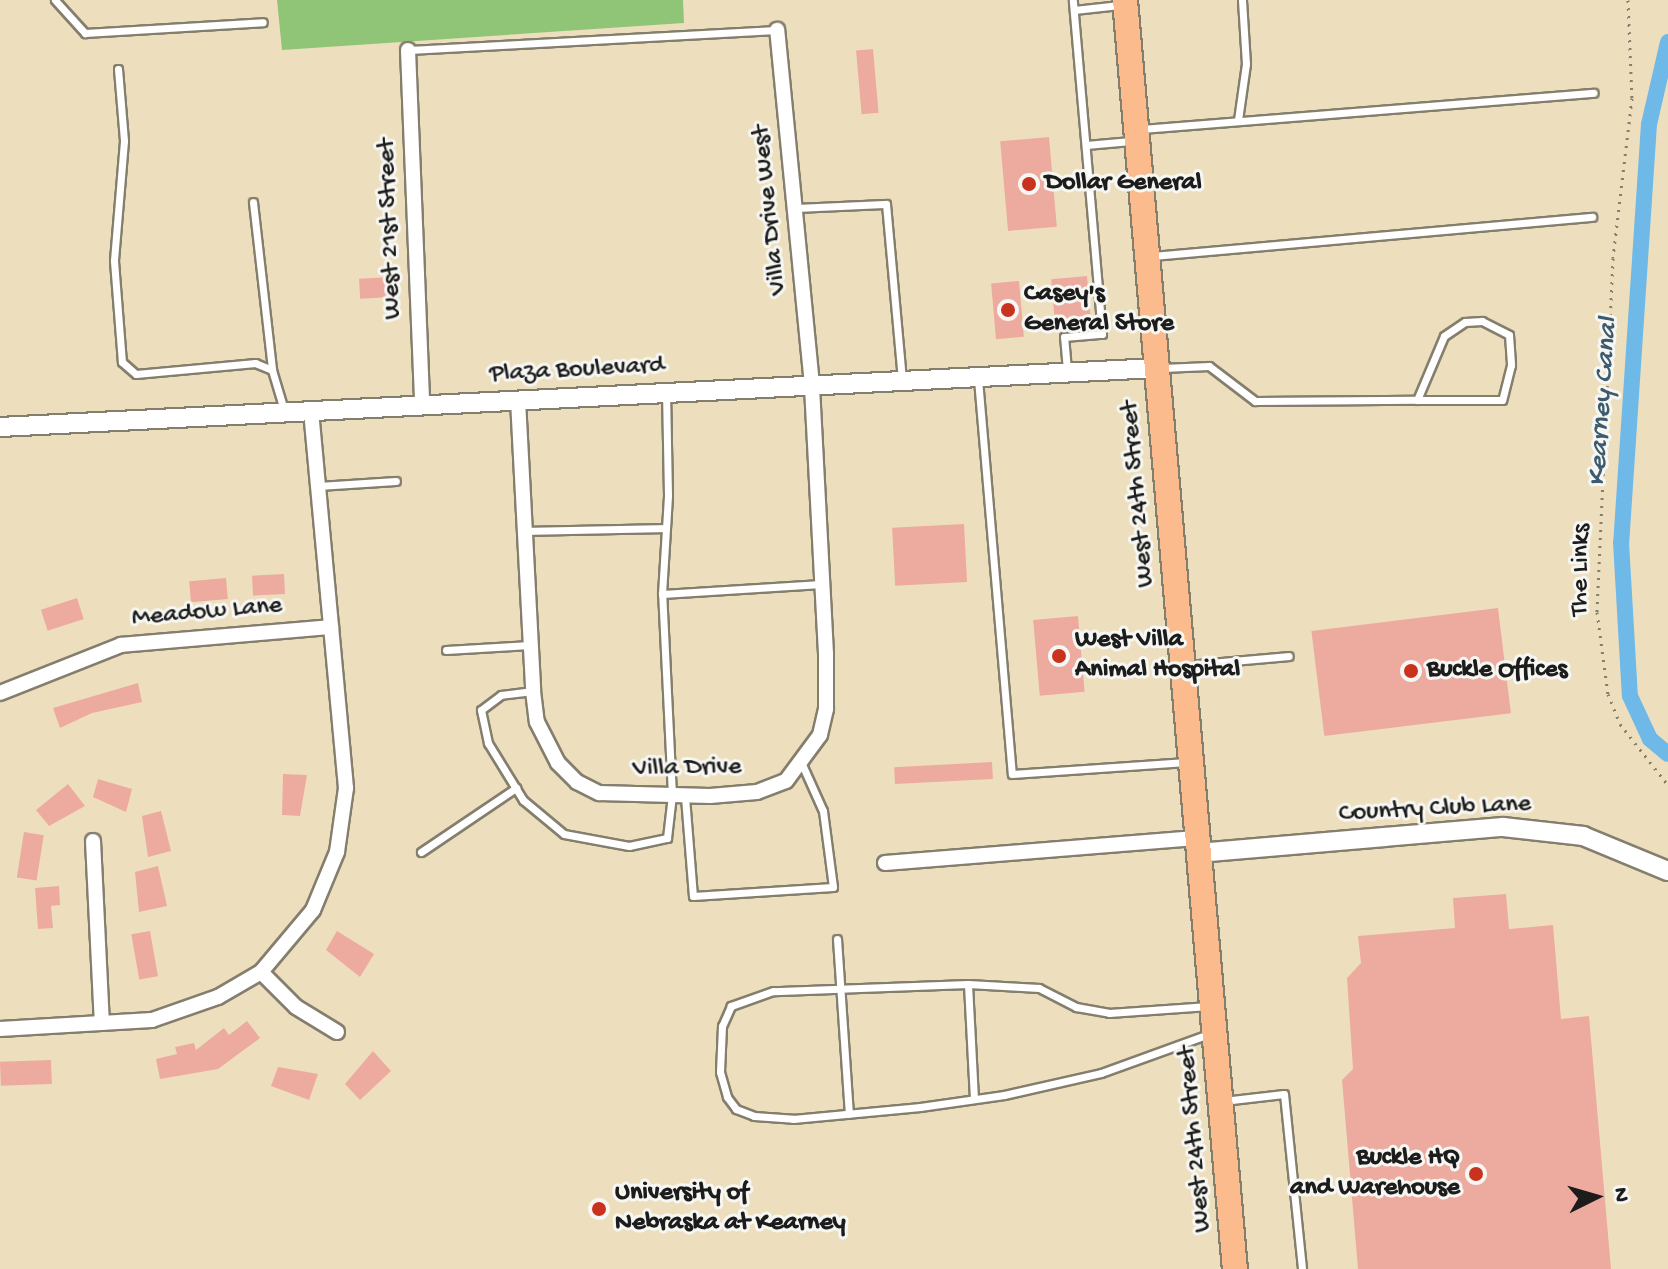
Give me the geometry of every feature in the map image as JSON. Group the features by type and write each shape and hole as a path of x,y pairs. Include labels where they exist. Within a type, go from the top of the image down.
{"main road":[{"name":"West 24th Street","path":"1125,2 1235,1269"}],"street":[{"name":"Villa Drive West","path":"777,30 812,385"},
{"name":"West 21st Street","path":"408,50 422,405"},
{"name":"Plaza Boulevard","path":"0,427 1156,368"},
{"name":"Villa Drive","path":"518,400 533,691 537,722 558,763 577,782 599,793 678,796 757,792 786,781 820,735 826,709 812,385"},
{"path":"0,1029 152,1020 218,997 261,972 313,910 337,852 346,788 311,411"},
{"name":"Meadow Lane","path":"0,693 121,645 331,627"},
{"name":"Country Club Lane","path":"1197,846 1503,827 1583,836 1668,871"},
{"path":"93,841 102,1023"},
{"path":"885,863 1197,846"},
{"path":"261,972 296,1007 337,1032"}],"lane":[{"path":"55,0 85,33 263,22"},
{"path":"1067,372 1064,337 1102,334 1073,0"},
{"path":"1238,120 1246,64 1242,0"},
{"path":"1074,10 1125,2"},
{"path":"408,50 777,30"},
{"path":"118,69 124,141 114,261 122,362 136,374 255,363 272,370"},
{"path":"1086,145 1238,120 1594,93"},
{"path":"253,202 272,370 285,412"},
{"path":"794,208 886,204 902,381"},
{"path":"1147,257 1592,217"},
{"path":"1156,368 1209,366 1255,401 1502,400 1511,365 1509,335 1482,321 1465,322 1444,336 1417,400"},
{"path":"978,377 1012,774 1190,762"},
{"path":"666,392 662,594 678,796 693,896 833,887 823,811 801,762"},
{"path":"318,486 396,481"},
{"path":"525,531 665,528"},
{"path":"662,594 822,584"},
{"path":"446,650 532,645"},
{"path":"1182,665 1289,656"},
{"path":"533,691 490,699 481,710 488,743 516,788 564,834 629,846 667,838 678,796"},
{"path":"421,852 516,788"},
{"path":"837,939 849,1114"},
{"path":"968,984 974,1099"},
{"path":"1212,1006 1100,1012 1039,988 968,984 773,991 731,1006 722,1026 720,1072 727,1097 736,1109 754,1116 849,1114 974,1099 1101,1073 1184,1039 1215,1032"},
{"path":"1221,1101 1284,1094 1302,1269"}],"path":[{"name":"The Links","path":"1628,0 1632,98 1613,258 1597,612 1608,694 1620,724 1637,752 1668,785"}],"green space":[{"path":"277,0 683,0 684,23 282,50"}],"building":[{"path":"873,49 879,113 862,114 856,50"},
{"name":"Dollar General","path":"1049,137 1057,227 1008,231 1000,141"},
{"path":"1087,276 1091,319 1055,322 1051,279"},
{"path":"392,277 393,297 360,299 359,279"},
{"path":"1019,281 1024,337 996,339 991,283"},
{"path":"964,524 967,582 895,586 892,528"},
{"path":"284,574 285,594 253,596 252,576"},
{"path":"226,578 228,599 191,602 189,581"},
{"path":"77,598 84,619 48,631 41,610"},
{"name":"Buckle Offices","path":"1498,608 1511,713 1324,736 1311,631"},
{"name":"West Villa Animal Hospital","path":"1078,616 1085,692 1040,696 1033,620"},
{"path":"138,683 142,702 92,713 60,728 53,708"},
{"path":"992,762 993,779 895,784 894,767"},
{"path":"283,774 307,775 300,816 282,815"},
{"path":"98,779 132,789 126,812 93,797"},
{"path":"68,784 85,806 49,826 36,810"},
{"path":"161,811 171,851 148,857 142,816"},
{"path":"24,832 44,835 37,881 17,877"},
{"path":"158,866 167,906 139,912 135,872"},
{"path":"59,886 60,905 51,906 53,928 38,929 35,888"},
{"name":"Buckle HQ and Warehouse","path":"1506,894 1509,929 1553,925 1561,1019 1589,1016 1611,1269 1358,1269 1342,1080 1353,1069 1347,978 1361,963 1358,936 1455,928 1453,898"},
{"path":"150,931 158,976 139,980 131,934"},
{"path":"337,931 374,954 360,977 326,950"},
{"path":"247,1021 260,1038 218,1069 160,1079 156,1059 177,1054 175,1047 194,1043 196,1050 224,1028 229,1035"},
{"path":"373,1051 391,1071 360,1100 345,1084"},
{"path":"51,1060 52,1084 1,1086 0,1062"},
{"path":"278,1067 318,1074 309,1100 271,1086"}],"waterway":[{"name":"Kearney Canal","path":"1668,42 1649,124 1621,542 1630,696 1650,739 1668,754"}],"place":[{"name":"Dollar General","path":"1029,184"},
{"name":"Casey's General Store","path":"1008,310"},
{"name":"West Villa Animal Hospital","path":"1059,656"},
{"name":"Buckle Offices","path":"1411,671"},
{"name":"Buckle HQ and Warehouse","path":"1476,1174"},
{"name":"University of Nebraska at Kearney","path":"599,1209"}]}
